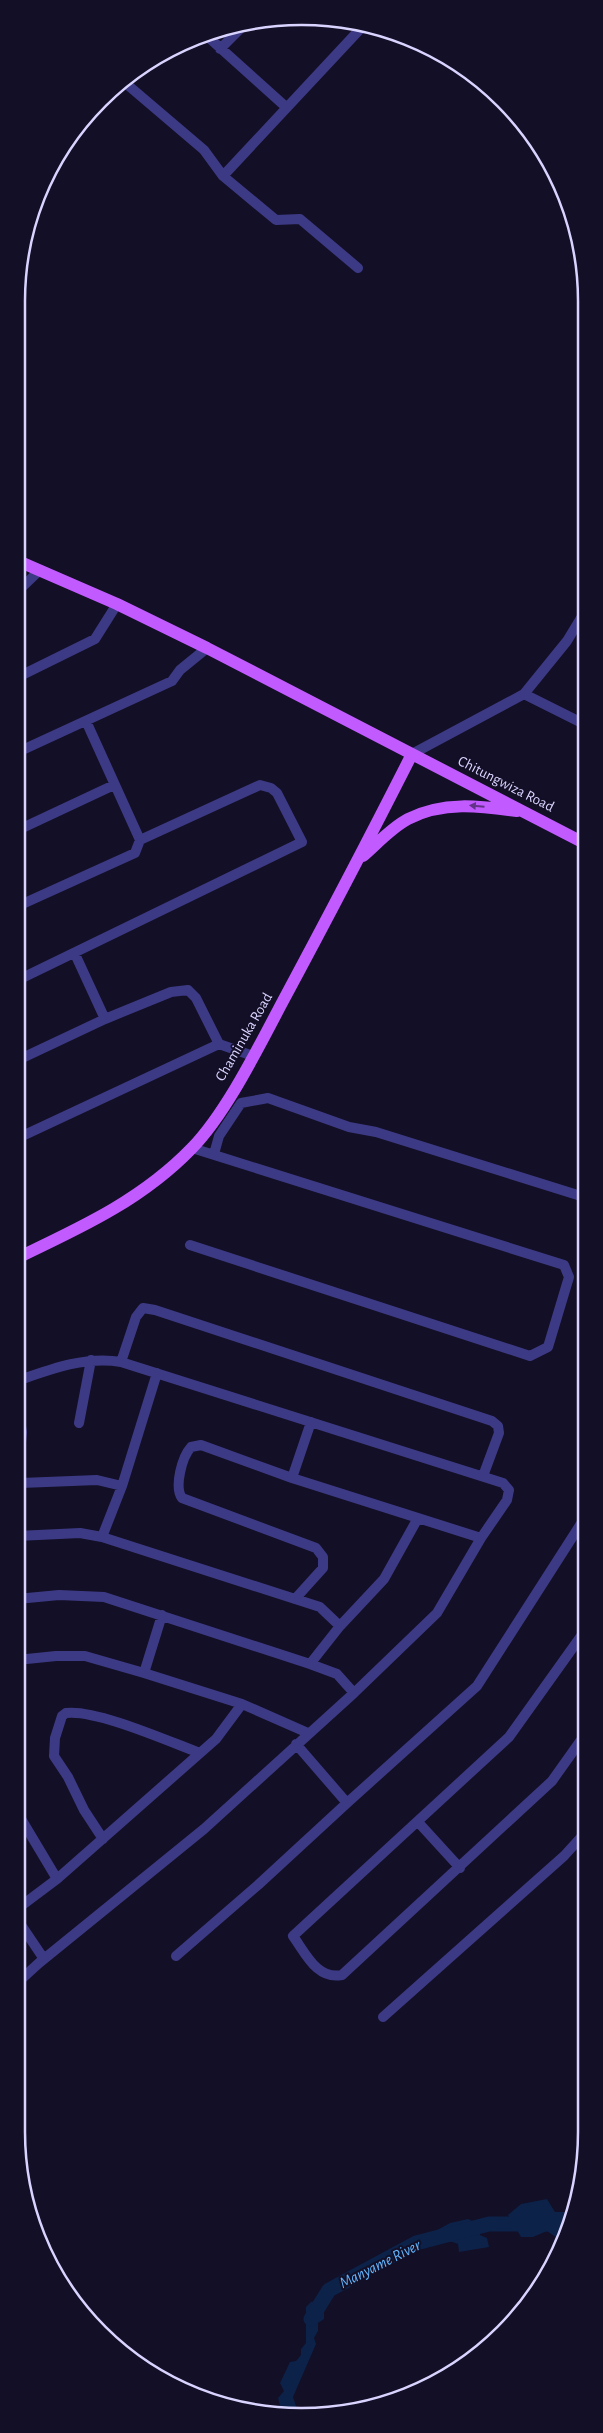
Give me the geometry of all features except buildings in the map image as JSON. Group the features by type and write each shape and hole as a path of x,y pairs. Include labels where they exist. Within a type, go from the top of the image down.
{"main road":[{"name":"Chitungwiza Road","path":"25,564 117,604 207,648 578,840"},
{"name":"Chaminuka Road","path":"25,1254 114,1210 146,1189 192,1148 224,1103 253,1056 412,754"},
{"path":"357,861 406,820 425,812 465,805 525,812"}],"street":[{"path":"222,176 358,31"},
{"path":"220,49 236,33"},
{"path":"211,41 286,106"},
{"path":"129,86 204,150 222,176 276,220 300,220 358,268"},
{"path":"25,584 40,570"},
{"path":"25,674 95,639 117,604"},
{"path":"412,754 524,694 567,641 578,623"},
{"path":"25,749 172,681 180,670 207,648"},
{"path":"524,694 578,721"},
{"path":"86,721 140,840"},
{"path":"25,827 114,785"},
{"path":"25,903 135,853 140,840 260,785 271,788 277,793 302,842 25,977"},
{"path":"75,954 105,1019"},
{"path":"25,1057 105,1019 171,992 188,990 196,998 219,1044 253,1056"},
{"path":"25,1135 219,1044"},
{"path":"214,1154 219,1136 241,1103 268,1098 349,1127 376,1132 578,1195"},
{"path":"190,1245 530,1356 548,1347 569,1277 564,1265 192,1148"},
{"path":"121,1362 136,1317 143,1308 155,1310 492,1421 498,1426 499,1434 483,1476"},
{"path":"79,1422 91,1360"},
{"path":"25,1378 72,1363 91,1360 121,1362 483,1476 503,1483 509,1490 507,1500 437,1613 354,1693 204,1829 25,1976"},
{"path":"102,1537 122,1486 158,1373"},
{"path":"292,1478 311,1422"},
{"path":"294,1599 323,1568 323,1557 316,1548 182,1498 178,1485 188,1450 196,1445 292,1478 482,1538"},
{"path":"25,1483 96,1480 122,1486"},
{"path":"310,1664 340,1626 384,1579 418,1518"},
{"path":"176,1956 258,1885 477,1686 578,1528"},
{"path":"25,1536 80,1533 102,1537 320,1607 340,1626"},
{"path":"25,1598 82,1594 104,1597 310,1664 336,1674 354,1693"},
{"path":"144,1673 162,1615"},
{"path":"578,1641 518,1727 418,1822 293,1936 317,1968 326,1976 342,1975 552,1781 578,1744"},
{"path":"25,1659 56,1656 85,1656 242,1704 308,1733"},
{"path":"25,1902 57,1879 200,1753 220,1734 242,1704"},
{"path":"103,1839 84,1810 68,1777 54,1756 54,1738 62,1716 66,1712 103,1719 146,1732 200,1753"},
{"path":"296,1744 347,1803"},
{"path":"418,1822 460,1868"},
{"path":"25,1825 57,1879"},
{"path":"383,2017 564,1856 578,1841"},
{"path":"25,1932 44,1959"}],"water":[{"path":"547,2199 555,2212 566,2212 557,2238 547,2231 533,2237 521,2237 508,2215 521,2204"},
{"path":"468,2219 476,2223 480,2235 487,2238 489,2247 459,2252 458,2244 444,2241 430,2243 430,2234 450,2223"},
{"path":"319,2300 324,2307 324,2319 318,2323 318,2331 314,2338 316,2344 293,2397 297,2408 280,2407 278,2398 284,2391 280,2383 290,2362 296,2361 306,2343 306,2307 311,2302"}],"waterway":[{"name":"Manyame River","path":"311,2319 329,2290 416,2243 489,2224 562,2224"}]}
